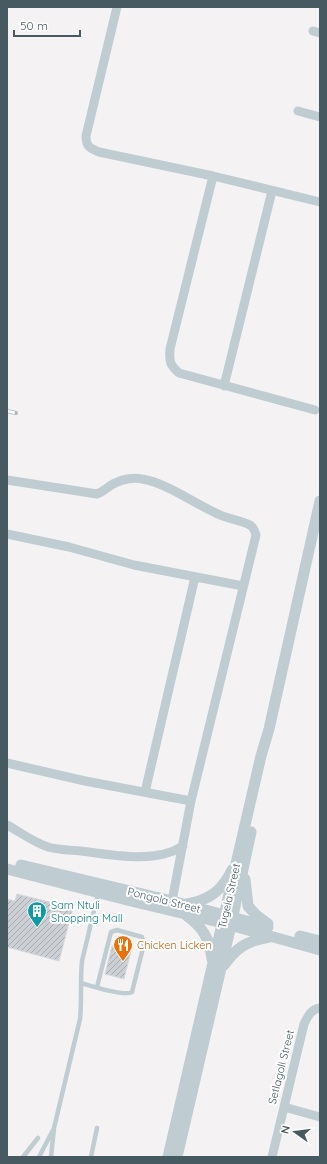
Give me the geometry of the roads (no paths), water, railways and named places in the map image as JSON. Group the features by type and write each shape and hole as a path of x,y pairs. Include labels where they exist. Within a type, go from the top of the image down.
{"street":[{"path":"117,7 86,136 86,143 89,147 99,152 213,176 320,202"},
{"path":"298,111 320,117"},
{"path":"213,176 170,349 169,360 172,367 179,373 315,410"},
{"path":"224,386 272,191"},
{"path":"7,480 97,494 103,492 115,483 126,479 142,478 176,492 220,516 251,526 255,530 256,535 191,801 172,901"},
{"name":"Tugela Street","path":"168,1157 217,967 241,862 256,813 269,729 320,501"},
{"path":"7,534 134,564 243,586"},
{"path":"145,792 195,577"},
{"path":"7,763 191,801"},
{"path":"7,825 47,846 116,856 159,856 175,851 183,846"},
{"name":"Pongola Street","path":"7,862 100,888 228,920 274,933 320,950"},
{"path":"241,862 248,906 274,933 240,946 217,967 205,933 183,909 210,897 220,888 241,862"},
{"name":"Pongola Street","path":"7,869 172,901 183,909"},
{"name":"Pongola Street","path":"274,933 320,941"},
{"name":"Tugela Street","path":"178,1157 217,967"},
{"name":"Setlagoli Street","path":"272,1157 304,1024 309,1014 317,1008"},
{"path":"284,1107 320,1117"}],"lane":[{"path":"51,1157 54,1128 80,1019 82,1006 82,961 100,888"},
{"path":"81,983 126,994 132,992 144,944 142,937 117,930 111,932 98,987"},
{"path":"38,1157 54,1128"},
{"path":"91,1157 98,1128"},
{"path":"23,1157 38,1138"}],"railway":[{"path":"7,411 16,413"}],"place":[{"name":"Sam Ntuli Shopping Mall","path":"37,928"},
{"name":"Chicken Licken","path":"123,962"}]}
